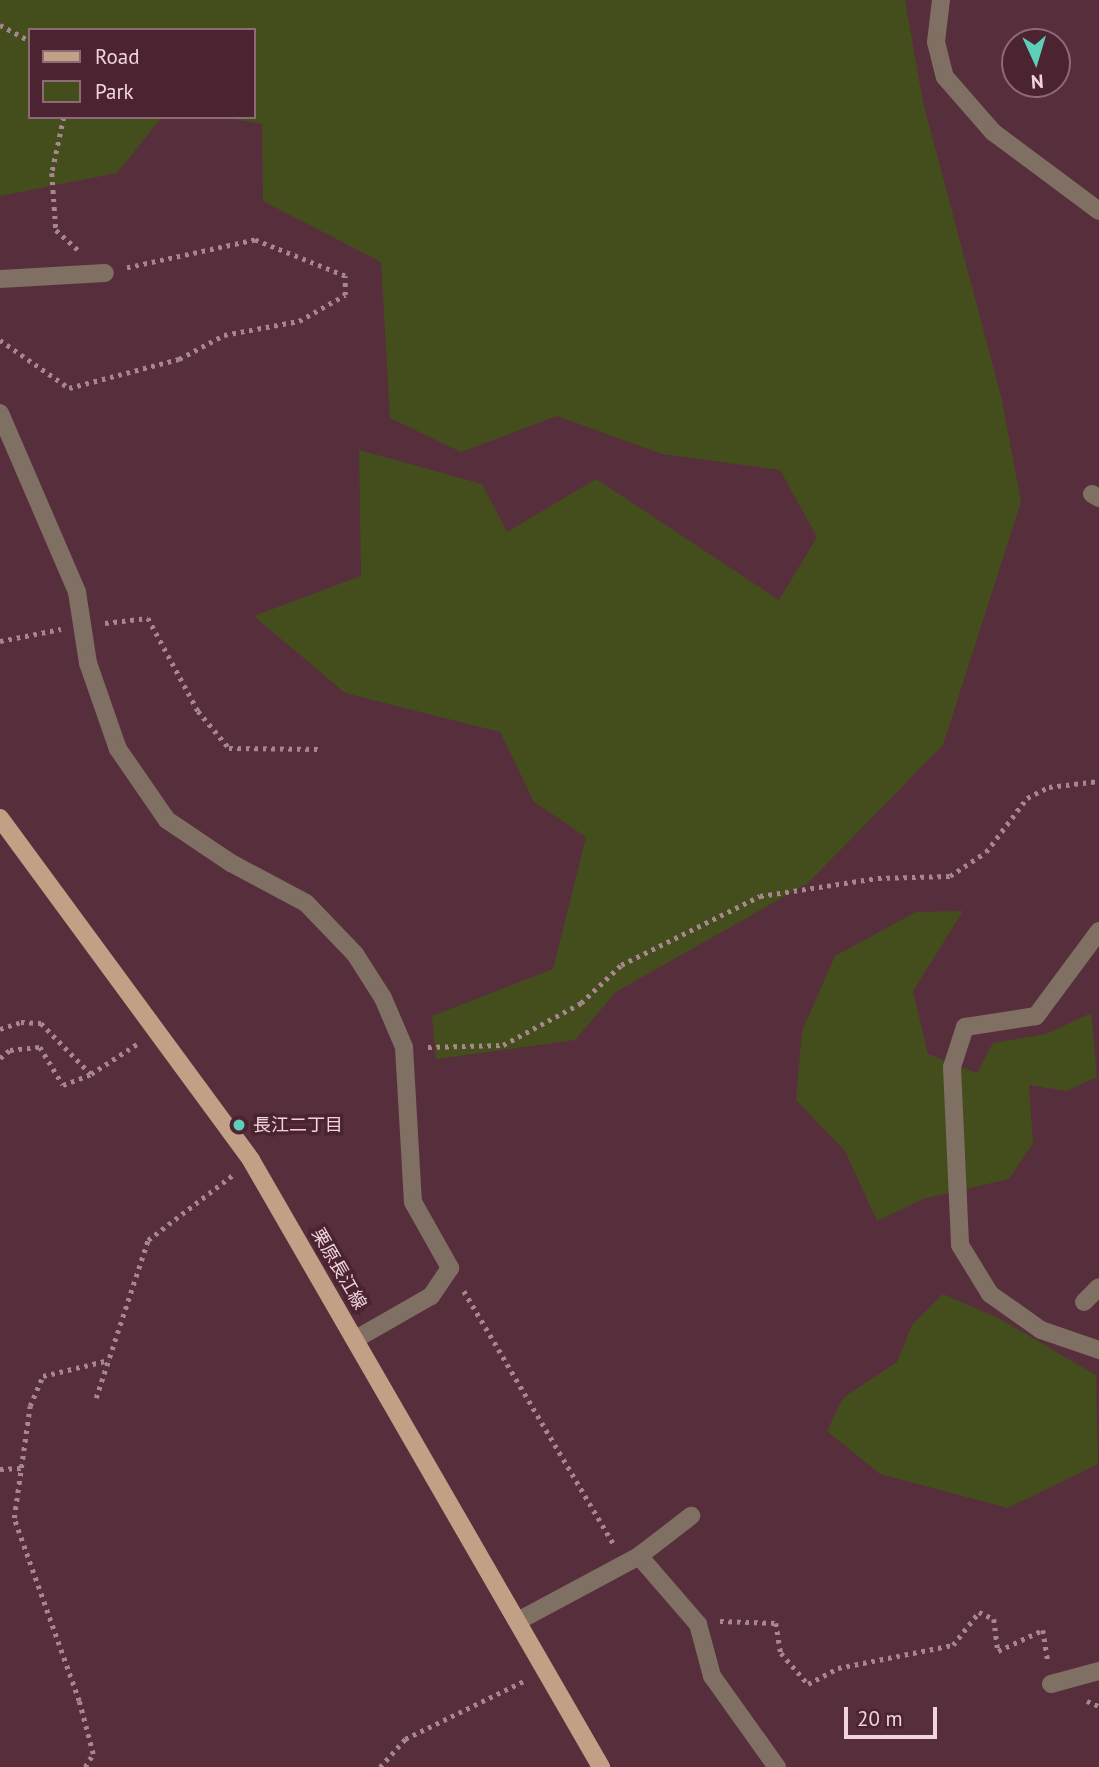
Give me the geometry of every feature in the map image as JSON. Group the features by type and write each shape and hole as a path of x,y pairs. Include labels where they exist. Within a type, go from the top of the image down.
{"main road":[{"name":"栗原長江線","path":"0,818 251,1160 601,1767"}],"street":[{"path":"941,0 936,42 945,77 993,132 1099,211"},
{"path":"0,279 104,273"},
{"path":"0,413 77,592 88,663 118,748 167,820 231,863 306,903 355,954 383,998 404,1047 413,1202 450,1269 431,1296 356,1339"},
{"path":"1098,934 1036,1016 995,1018 965,1027 952,1067 960,1245 990,1294 1041,1330 1099,1350"},
{"path":"1084,1302 1099,1287"},
{"path":"518,1621 632,1560 691,1516"},
{"path":"632,1560 698,1624 712,1676 777,1767"},
{"path":"1051,1684 1099,1671"}],"path":[{"path":"0,25 28,40"},
{"path":"0,340 69,388 179,359 225,335 299,321 345,295 345,276 255,240 104,273 56,230 52,173 64,119"},
{"path":"0,641 82,626 148,618 198,711 229,748 321,749"},
{"path":"404,1047 503,1045 581,1003 621,965 760,897 878,878 950,876 986,852 1027,798 1049,786 1099,781"},
{"path":"0,1029 21,1021 41,1023 91,1074"},
{"path":"0,1058 10,1049 40,1047 63,1085 91,1074 158,1030"},
{"path":"96,1398 148,1240 251,1160"},
{"path":"450,1269 632,1560"},
{"path":"85,1767 93,1754 79,1701 14,1518 30,1406 43,1377 109,1360"},
{"path":"0,1469 21,1468"},
{"path":"698,1624 738,1619 776,1623 781,1653 808,1684 838,1668 953,1645 979,1612 995,1619 998,1651 1043,1630 1051,1684 1099,1706"},
{"path":"380,1767 405,1739 546,1670"}],"green space":[{"path":"0,0 905,0 923,102 1002,400 1021,502 943,745 808,883 616,992 575,1040 436,1059 432,1016 553,969 586,837 534,802 500,732 345,693 254,616 361,576 359,450 482,484 507,532 596,479 779,600 817,537 780,470 662,454 557,416 461,452 390,418 381,262 263,201 262,124 233,119 256,119 256,28 28,28 28,119 160,119 117,173 0,196"},
{"path":"963,911 913,991 928,1054 977,1073 993,1043 1046,1034 1091,1013 1097,1077 1066,1091 1029,1085 1033,1143 1009,1179 923,1199 877,1221 845,1151 796,1100 802,1031 835,956 916,912"},
{"path":"943,1294 1000,1319 1096,1375 1098,1464 1008,1508 880,1474 827,1431 843,1398 897,1362 912,1325"}],"place":[{"name":"長江二丁目","path":"239,1125"}]}
